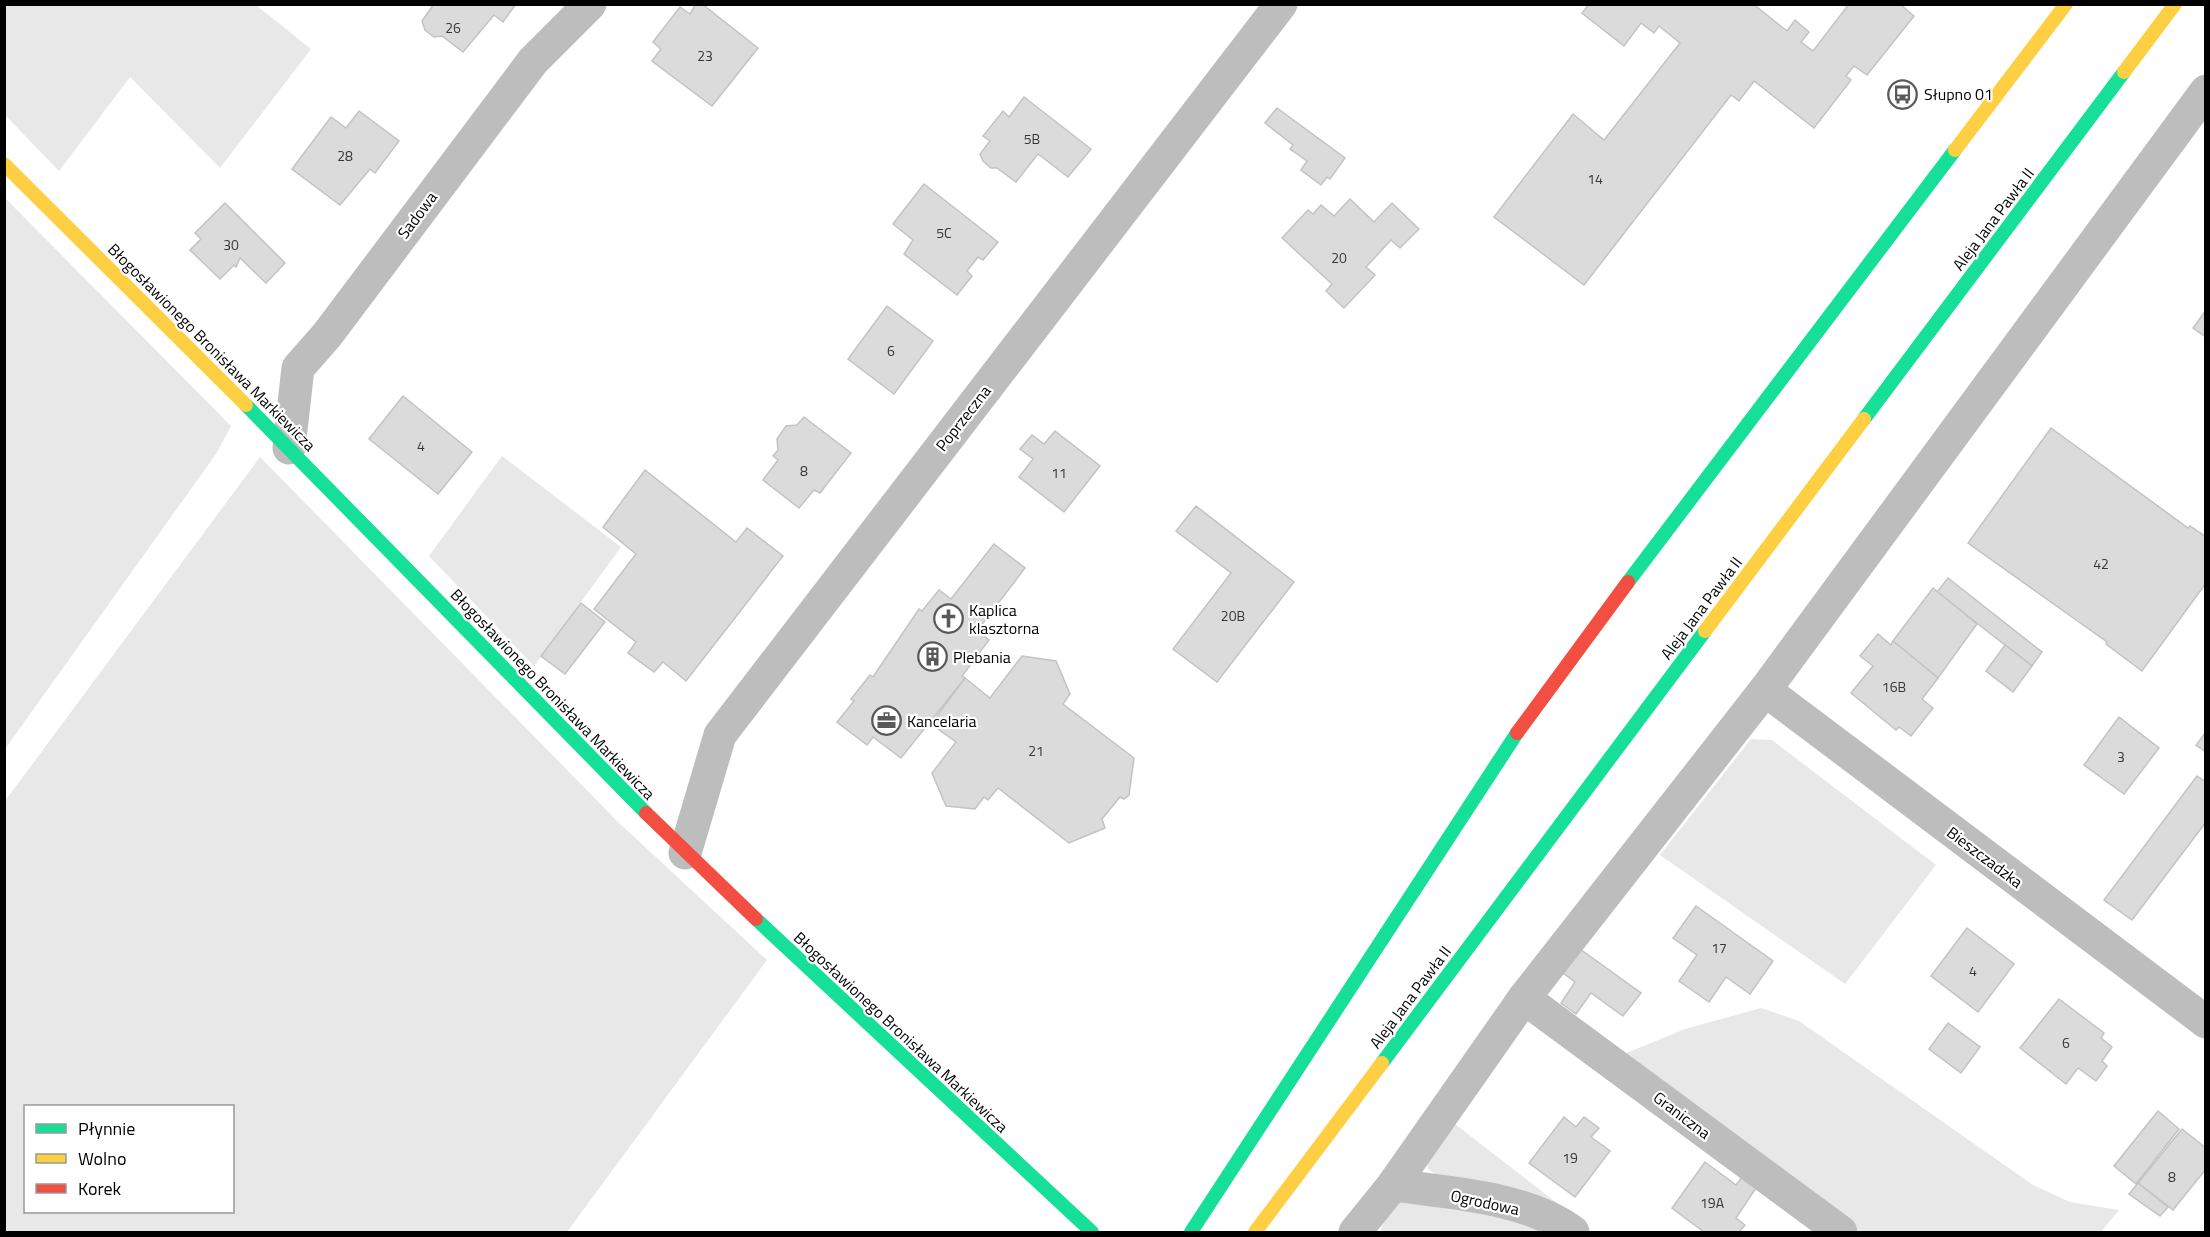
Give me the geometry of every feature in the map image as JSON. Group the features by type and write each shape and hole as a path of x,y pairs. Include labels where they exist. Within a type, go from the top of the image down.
{"main road":[{"path":"1191,1233 1536,704 2066,4"},
{"name":"Aleja Jana Pawła II","path":"1255,1233 2175,4"},
{"name":"Błogosławionego Bronisława Markiewicza","path":"4,164 290,448 685,853 1092,1233"}],"street":[{"name":"Sadowa","path":"290,448 298,368 327,335 533,61 590,4"},
{"name":"Poprzeczna","path":"685,853 720,735 1281,4"},
{"path":"1355,1233 1393,1185 1524,998 1765,690 2205,91"},
{"name":"Bieszczadzka","path":"1765,690 2205,1022"},
{"name":"Graniczna","path":"1524,998 1840,1233"},
{"name":"Ogrodowa","path":"1393,1185 1479,1198 1520,1208 1563,1225 1573,1233"}],"shaded area":[{"path":"4,5 256,5 311,49 220,168 130,77 59,171 5,115"},
{"path":"4,197 231,426 216,454 5,749"},
{"path":"502,456 621,547 534,666 429,556"},
{"path":"260,457 618,822 767,960 567,1232 5,1232 5,801"},
{"path":"1751,739 1772,740 1936,865 1845,984 1660,855"},
{"path":"1761,1008 1799,1021 2033,1185 2070,1202 2119,1210 2101,1232 1861,1232 1624,1054 1685,1029"},
{"path":"1455,1124 1562,1207 1440,1177 1428,1169 1427,1161"},
{"path":"1401,1202 1501,1215 1555,1232 1380,1232 1387,1214"}],"building":[{"path":"429,4 516,4 503,22 494,15 463,52 442,36 434,37 425,30 422,21 432,7"},
{"path":"696,4 702,4 758,48 712,106 652,61 661,49 653,42 680,7 690,14"},
{"path":"1589,4 1753,4 1787,31 1795,20 1809,32 1801,42 1813,51 1849,4 1900,4 1914,16 1867,75 1854,66 1846,76 1851,80 1814,128 1754,81 1739,101 1731,95 1584,285 1494,217 1573,114 1604,140 1680,43 1659,26 1654,33 1641,23 1624,46 1582,13"},
{"path":"1024,97 1091,149 1068,177 1038,154 1016,182 983,161 980,154 990,141 983,136 1003,111 1009,117"},
{"path":"1277,108 1345,158 1330,179 1327,177 1321,185 1301,170 1307,161 1290,149 1293,145 1265,123"},
{"path":"359,111 399,141 375,173 370,169 340,205 292,169 331,117 346,128"},
{"path":"924,184 998,242 983,260 978,257 967,271 972,276 957,295 904,254 913,240 893,224"},
{"path":"1350,199 1374,222 1392,203 1419,229 1400,248 1391,240 1366,267 1375,275 1344,308 1326,291 1332,284 1282,238 1308,210 1313,214 1321,205 1334,216"},
{"path":"225,203 285,263 266,283 240,258 236,267 234,265 220,279 190,250 201,239 195,233"},
{"path":"887,306 933,341 894,394 848,359"},
{"path":"2206,310 2206,337 2193,328"},
{"path":"403,396 472,452 438,494 369,439"},
{"path":"804,417 851,453 820,493 814,490 799,508 763,480 778,460 773,456 778,450 777,439 786,426 797,425"},
{"path":"2051,428 2188,528 2190,526 2206,537 2206,583 2142,671 2106,644 2107,642 1968,543"},
{"path":"1055,431 1100,466 1064,512 1019,477 1033,459 1020,449 1032,435 1044,444"},
{"path":"645,470 736,542 747,528 783,556 686,681 663,662 654,672 628,653 636,642 594,609 636,554 603,527"},
{"path":"1196,506 1294,582 1217,682 1173,649 1231,573 1176,531"},
{"name":"Plebania","path":"994,544 1025,568 977,631 989,640 962,676 965,678 901,758 873,737 867,745 837,722 854,701 851,699 870,675 873,677 919,609 922,611 939,590 951,599"},
{"path":"1948,578 2042,652 2032,666 1937,592"},
{"path":"1933,588 1977,624 1938,678 1893,641"},
{"path":"581,603 605,622 565,674 541,656"},
{"path":"1878,634 1891,645 1893,641 1938,678 1922,699 1933,708 1911,736 1899,727 1896,730 1851,693 1873,666 1860,656"},
{"path":"2005,645 2032,666 2013,692 1986,671"},
{"path":"1022,656 1056,661 1070,694 1063,704 1134,758 1129,795 1124,799 1120,797 1102,819 1105,828 1069,843 998,788 988,800 984,797 975,809 946,806 932,773 956,742 931,724 965,678 990,698"},
{"path":"2119,717 2159,748 2124,794 2084,765"},
{"path":"2206,732 2206,752 2196,745"},
{"path":"2197,776 2206,782 2206,822 2132,920 2104,900"},
{"path":"1696,906 1773,961 1750,994 1726,977 1709,1002 1679,981 1697,955 1673,938"},
{"path":"1967,928 2014,964 1978,1012 1931,976"},
{"path":"1580,949 1641,993 1623,1016 1591,993 1576,1014 1561,1003 1575,982 1563,973"},
{"path":"2059,999 2104,1033 2101,1038 2112,1047 2102,1061 2107,1066 2096,1081 2078,1068 2066,1084 2020,1048"},
{"path":"1948,1023 1980,1047 1961,1073 1929,1049"},
{"path":"2158,1111 2179,1129 2136,1184 2114,1166"},
{"path":"1564,1117 1576,1127 1584,1117 1599,1128 1591,1137 1610,1151 1575,1197 1529,1163"},
{"path":"2182,1129 2206,1148 2206,1169 2173,1210 2138,1183"},
{"path":"1705,1162 1736,1185 1742,1177 1756,1188 1736,1218 1745,1225 1739,1232 1704,1232 1672,1208"},
{"path":"2138,1183 2168,1207 2160,1216 2129,1194"}],"traffic: fast":[{"path":"1864,419 2124,72"},
{"path":"1628,582 1955,150"},
{"path":"246,405 646,813"},
{"path":"1382,1063 1705,631"},
{"path":"1191,1232 1517,733"},
{"path":"756,919 1092,1232"}],"traffic: slow":[{"path":"1955,150 2066,4"},
{"path":"2124,72 2175,4"},
{"path":"4,164 246,405"},
{"path":"1705,631 1864,419"},
{"path":"1255,1232 1382,1063"}],"traffic: jam":[{"path":"1517,733 1628,582"},
{"path":"646,813 756,919"}],"place":[{"name":"Słupno 01","path":"1903,94"},
{"name":"Kaplica klasztorna","path":"948,619"},
{"name":"Plebania","path":"932,657"},
{"name":"Kancelaria","path":"886,721"}]}
